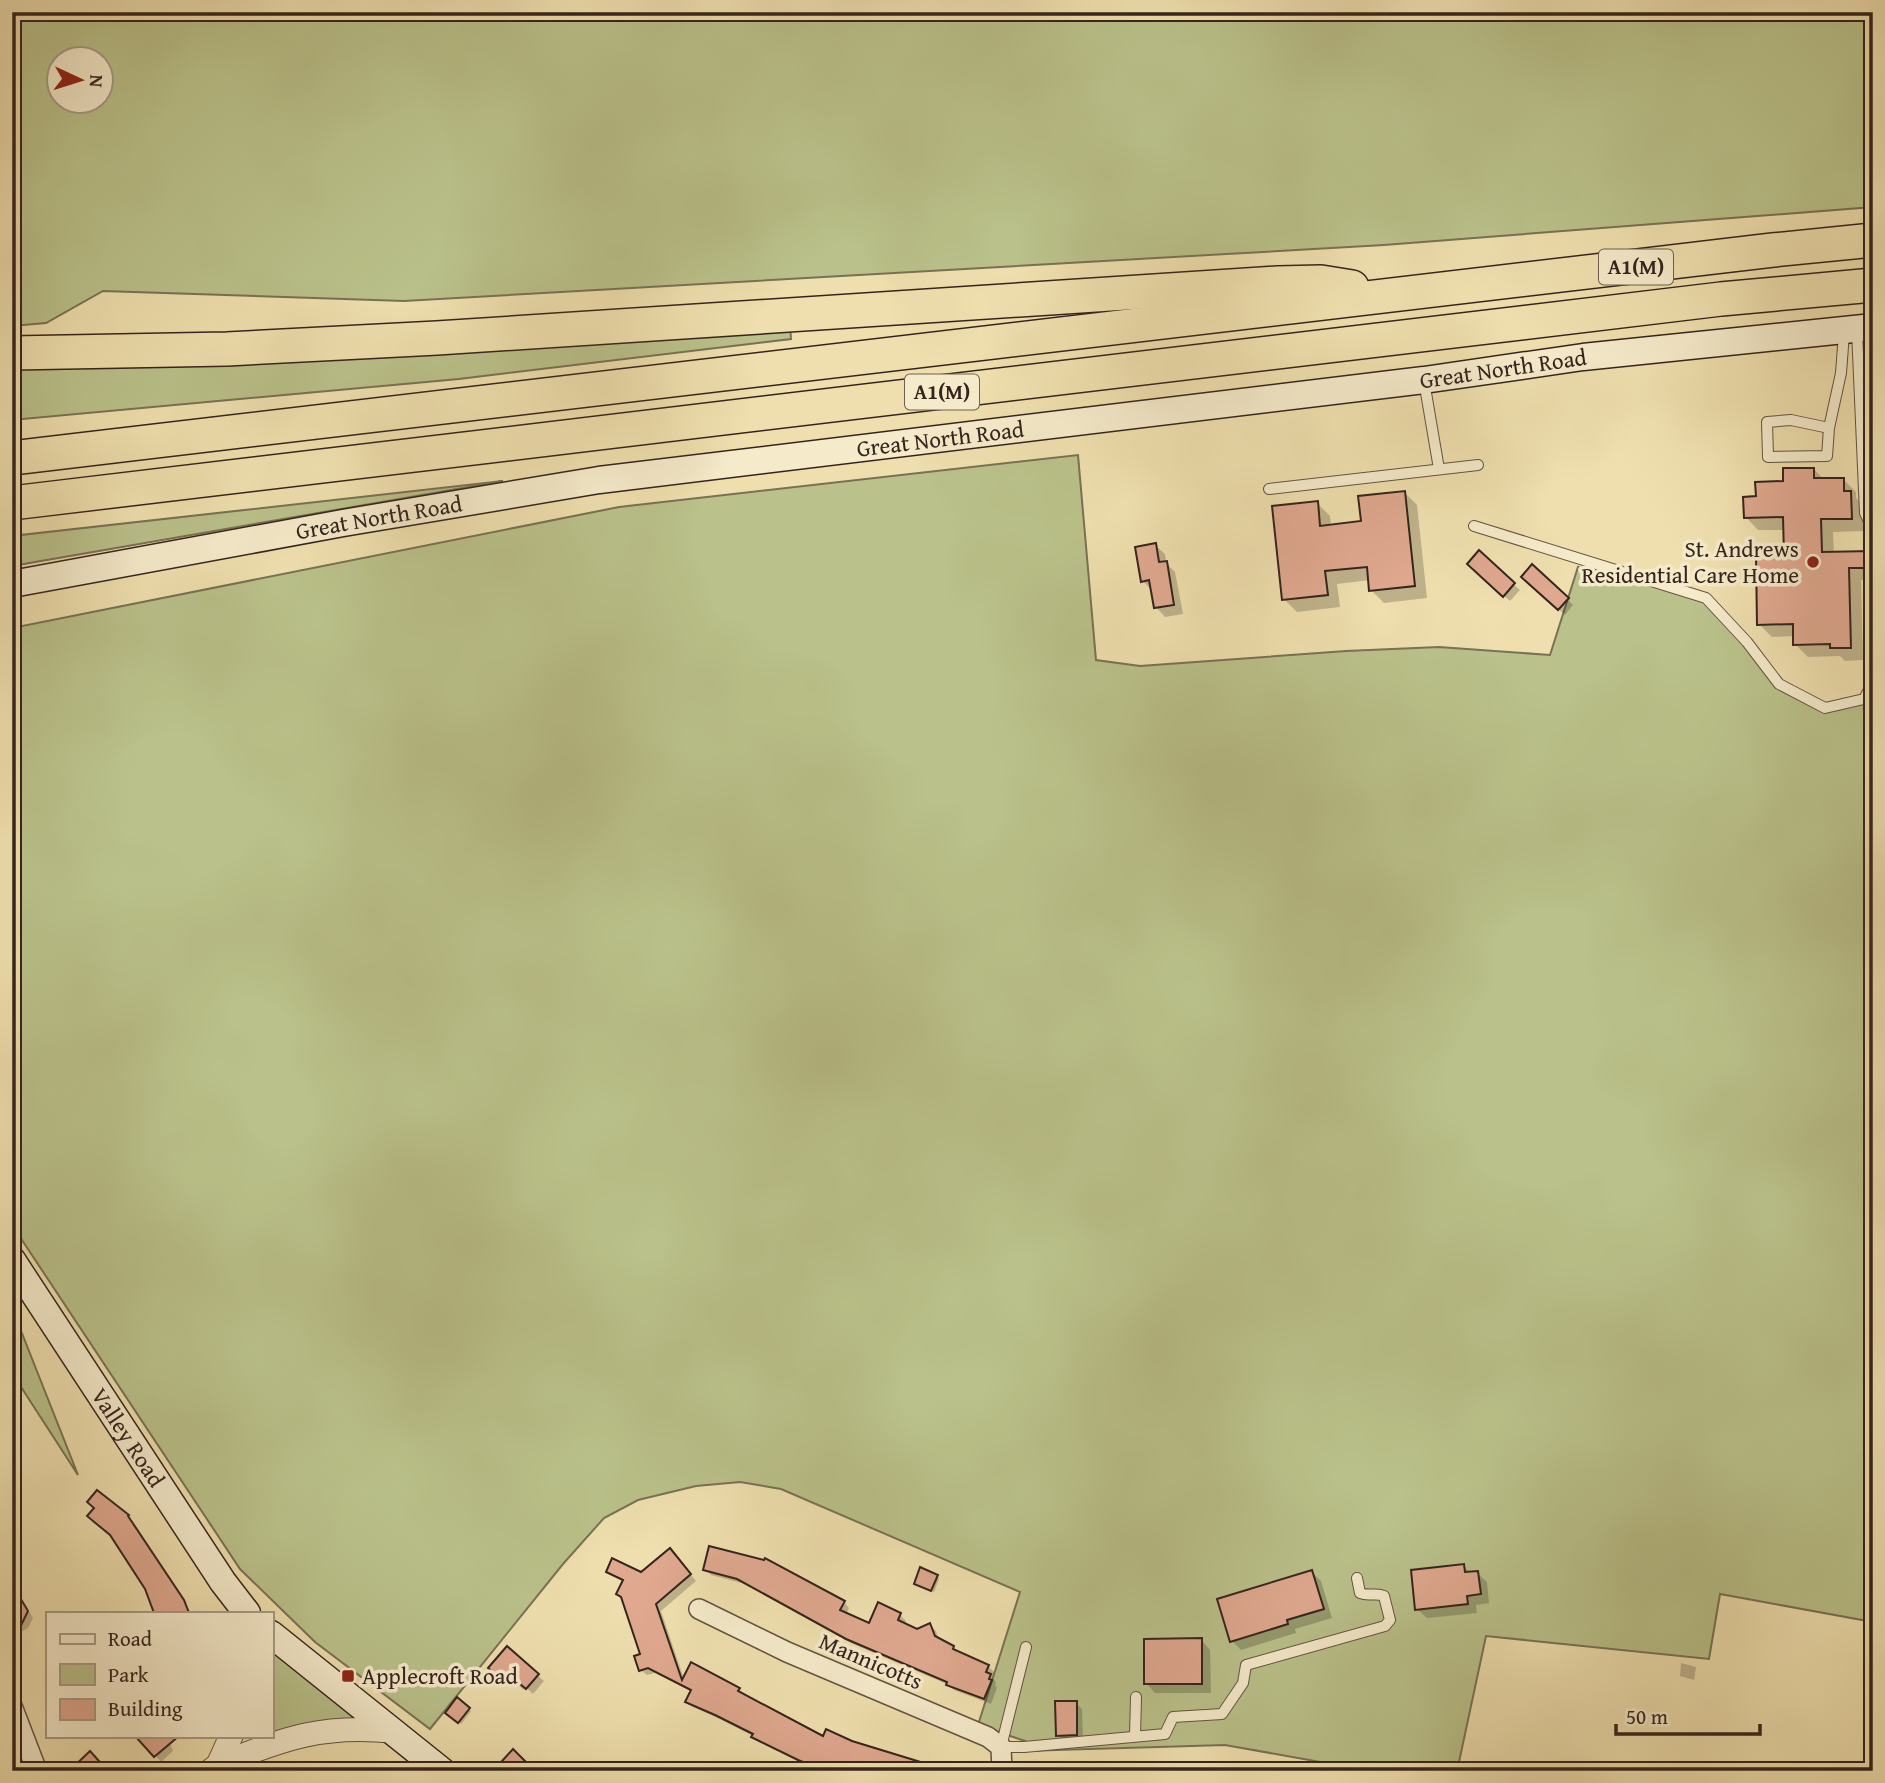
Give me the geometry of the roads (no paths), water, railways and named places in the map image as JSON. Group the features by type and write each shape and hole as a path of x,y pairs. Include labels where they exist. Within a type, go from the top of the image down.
{"highway":[{"name":"A1(M)","path":"12,458 1759,251 1873,240"},
{"name":"A1(M)","path":"12,353 227,349 437,338 1278,283 1321,282 1400,295"},
{"name":"A1(M)","path":"12,503 1721,299 1873,285"}],"main road":[{"name":"Great North Road","path":"12,583 599,480 1424,380 1583,357 1858,328"},
{"name":"Valley Road","path":"12,1260 246,1612"},
{"path":"273,1636 442,1771"}],"street":[{"name":"Mannicotts","path":"699,1609 787,1652 988,1737 1001,1747"},
{"path":"12,1706 37,1771"},
{"path":"214,1768 286,1738 350,1728 392,1731"},
{"path":"214,1768 230,1738"},
{"path":"1001,1747 1002,1771"}],"lane":[{"path":"1829,428 1791,420 1767,422 1768,457 1828,456 1829,428 1841,373 1858,328"},
{"path":"1858,328 1863,493 1865,513 1869,525 1873,528"},
{"path":"1424,380 1439,469"},
{"path":"1269,489 1478,465"},
{"path":"1474,526 1706,598 1747,642 1779,684 1825,708 1864,699 1873,682"},
{"path":"1026,1647 1001,1747 1166,1734 1173,1717 1222,1714 1243,1684 1246,1665 1385,1626 1390,1620 1384,1596 1379,1593 1367,1596 1360,1593 1357,1578"},
{"path":"1135,1736 1136,1697"}],"place":[{"name":"St. Andrews Residential Care Home","path":"1813,562"},
{"name":"Applecroft Road","path":"348,1676"}]}
